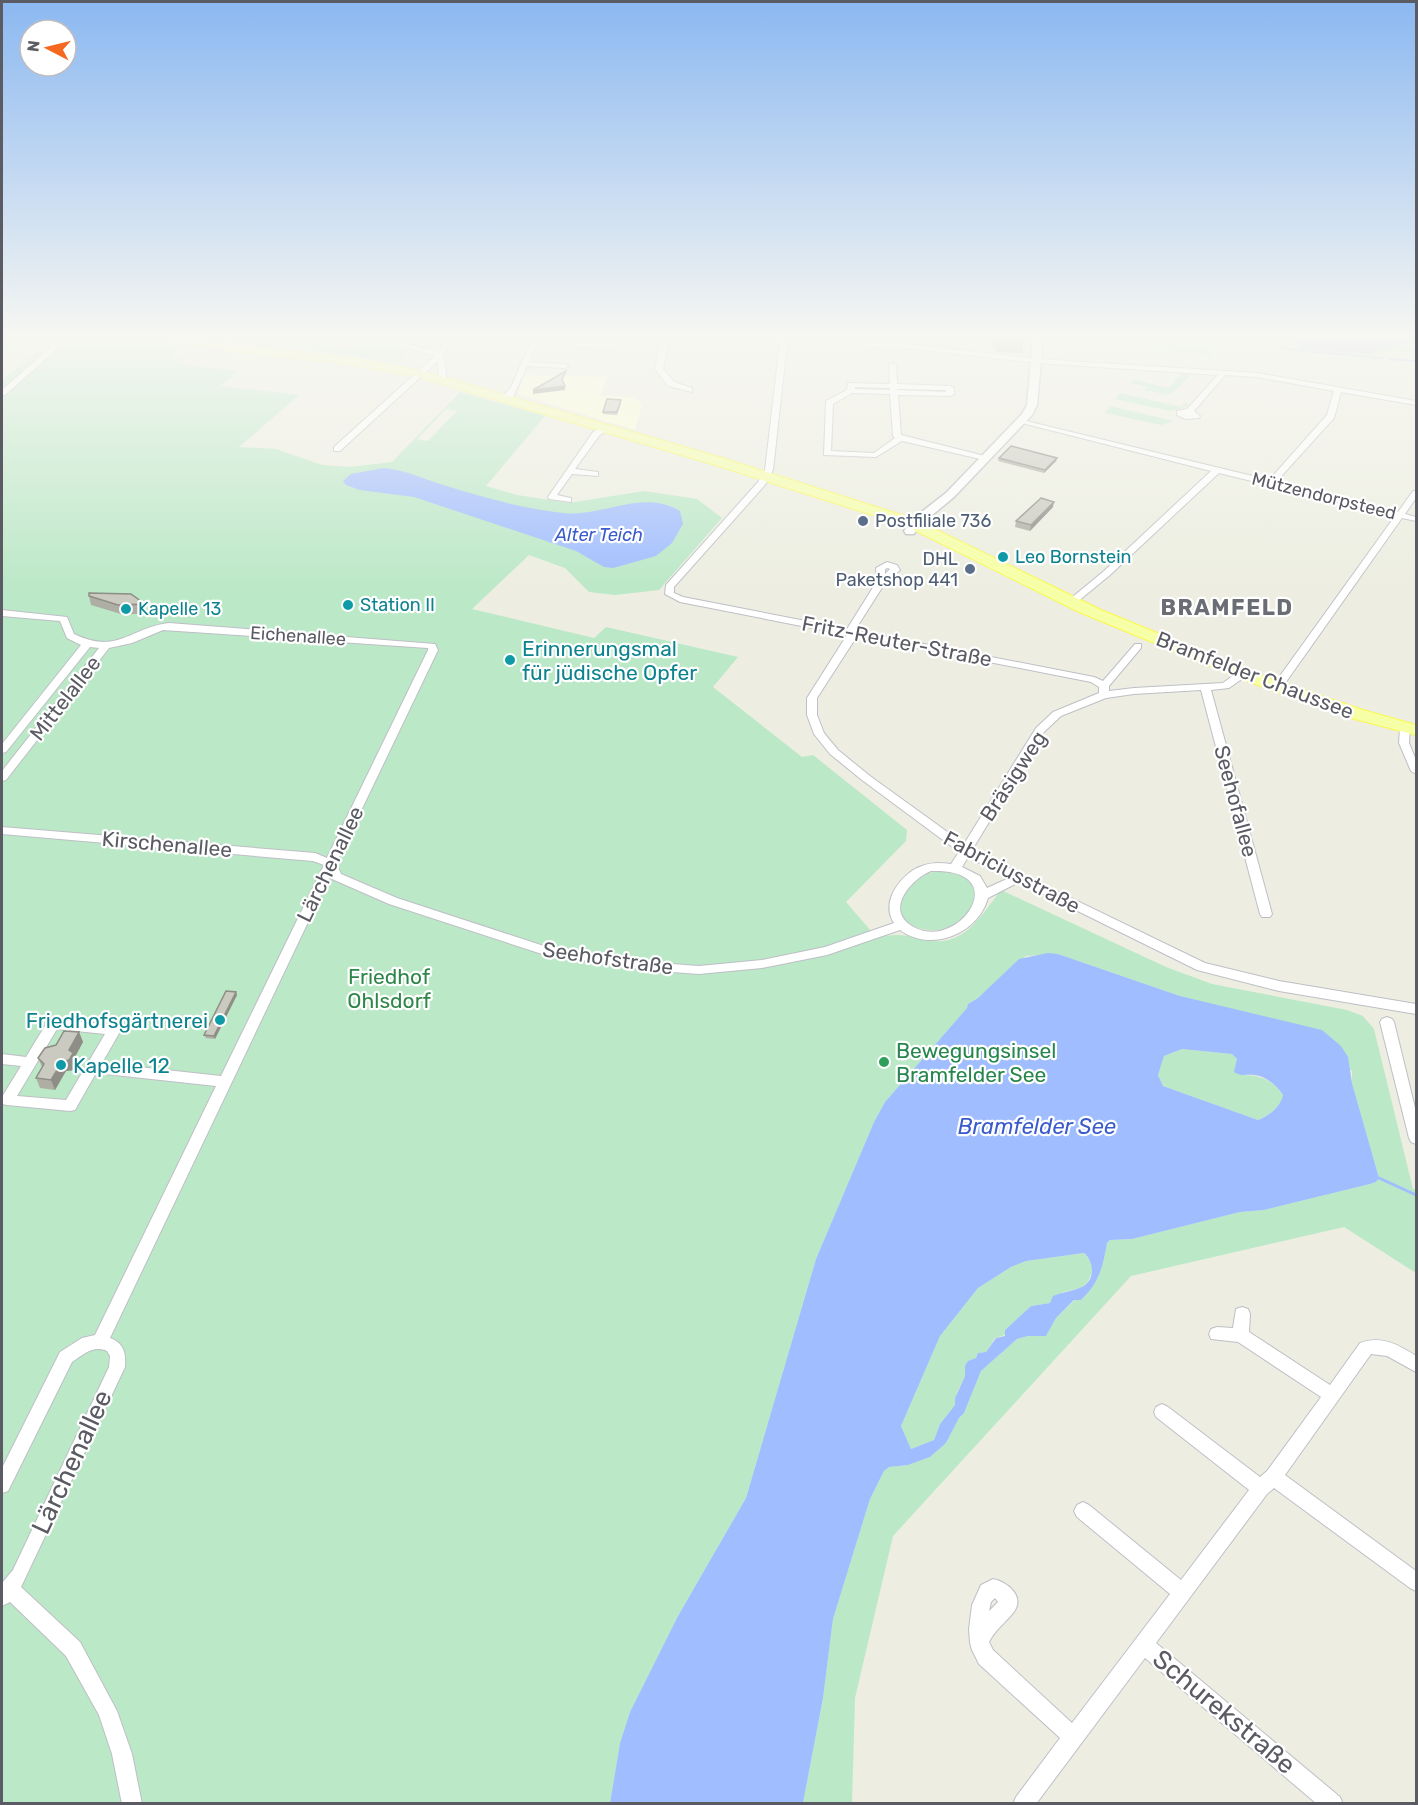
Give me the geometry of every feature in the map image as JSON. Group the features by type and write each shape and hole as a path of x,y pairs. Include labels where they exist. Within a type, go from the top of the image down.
{"main road":[{"name":"Bramfelder Chaussee","path":"586,422 876,510 1095,613"},
{"name":"Bramfelder Chaussee","path":"916,528 1042,594 1095,613 1277,687 1357,714 1411,728"}],"street":[{"path":"337,449 366,422"},
{"path":"766,477 769,471 775,422"},
{"path":"828,422 827,453 870,456 901,438"},
{"path":"896,422 897,436 901,438 986,459"},
{"path":"916,528 946,503 950,495 1022,422"},
{"name":"Mützendorpsteed","path":"1023,422 1416,519"},
{"path":"1271,483 1325,422"},
{"path":"568,500 552,497 596,434 605,428"},
{"path":"1073,601 1107,573 1216,470"},
{"path":"570,471 595,474"},
{"name":"Fritz-Reuter-Straße","path":"766,477 669,587 670,594 680,599 1094,680 1104,691"},
{"path":"1277,687 1416,493"},
{"name":"Fabriciusstraße","path":"882,581 852,627 852,636 812,699 812,715 819,734 834,752 866,778 967,852 1201,967 1328,994 1416,1009"},
{"path":"2,613 64,619 70,636 87,644"},
{"name":"Eichenallee","path":"87,644 106,646 135,639 161,627 169,626 432,646"},
{"name":"Mittelallee","path":"2,750 87,644"},
{"name":"Mittelallee","path":"2,777 106,646"},
{"name":"Lärchenallee","path":"132,1803 122,1754 107,1711 73,1649 6,1593 19,1576 117,1367 116,1350 108,1343 100,1341 433,650 432,646"},
{"path":"1104,691 1138,646"},
{"name":"Bräsigweg","path":"955,868 967,852 991,808 1040,730 1057,714 1104,691 1225,687 1242,674"},
{"name":"Seehofallee","path":"1205,688 1266,914"},
{"path":"1411,728 1404,743 1416,771"},
{"name":"Kirschenallee","path":"2,830 315,857 330,863"},
{"name":"Seehofstraße","path":"330,863 336,876 347,882 430,914 546,951 645,966 699,970 762,964 827,951 901,925"},
{"path":"931,867 955,868 979,882 984,895 983,904 964,926 949,933 926,935 901,925 892,911 893,901 911,876 931,867"},
{"path":"984,895 1018,878"},
{"path":"1387,1023 1412,1106 1416,1138"},
{"path":"53,1024 114,1030 70,1106 7,1100 30,1062 53,1024"},
{"path":"2,1059 30,1062"},
{"path":"92,1067 225,1082"},
{"path":"1241,1335 1242,1314"},
{"path":"1216,1334 1241,1335 1331,1395"},
{"path":"2,1485 66,1356 80,1346 100,1341"},
{"path":"1023,1803 1267,1483 1366,1348 1378,1345 1390,1348 1416,1365"},
{"path":"1162,1412 1416,1582"},
{"path":"1083,1511 1182,1593"},
{"path":"979,1643 986,1657 1073,1737"},
{"name":"Schurekstraße","path":"1143,1644 1333,1803"}],"shaded area":[{"path":"610,422 637,422 635,430"}],"green space":[{"name":"Friedhof Ohlsdorf","path":"2,422 268,422 239,447 276,449 322,465 350,467 392,462 431,422 433,422 417,439 428,441 446,422 540,422 486,486 517,495 569,503 644,491 697,499 722,518 659,590 615,595 589,592 565,568 529,555 472,609 594,638 606,627 738,657 713,687 802,757 813,755 907,830 906,841 846,902 877,938 896,935 941,941 952,939 971,927 1001,890 1166,967 1212,984 1347,1010 1363,1016 1374,1029 1413,1189 1416,1190 1416,1273 1344,1227 1131,1276 893,1536 855,1698 852,1803 803,1803 823,1698 833,1619 870,1499 884,1471 888,1467 908,1465 930,1457 946,1443 964,1413 981,1371 1017,1339 1028,1336 1046,1336 1056,1318 1075,1300 1081,1300 1092,1287 1099,1274 1107,1243 1110,1240 1132,1239 1376,1182 1379,1178 1352,1083 1352,1071 1221,1007 1180,996 1058,954 1026,956 968,1004 967,1008 885,1102 874,1122 816,1259 746,1498 678,1616 630,1712 620,1743 610,1803 2,1804"},
{"path":"1148,422 1170,422 1161,425"},
{"path":"944,870 963,876 978,889 970,910 958,923 944,929 929,930 915,926 904,919 899,910 900,899 920,878 928,873"},
{"path":"1182,1049 1232,1054 1237,1059 1239,1075 1259,1077 1269,1081 1283,1095 1280,1103 1258,1120 1163,1086 1158,1075 1164,1056"},
{"path":"1084,1253 1093,1265 1087,1283 1081,1288 1063,1292 1050,1303 1031,1306 1005,1330 1005,1335 995,1338 986,1352 978,1353 976,1358 965,1367 965,1376 957,1392 955,1405 940,1424 934,1440 911,1449 901,1426 940,1336 978,1288 1011,1267 1026,1261"}],"water":[{"name":"Alter Teich","path":"384,468 409,473 492,499 563,513 592,512 622,505 651,502 680,511 683,524 672,543 656,556 613,568 604,567 576,551 414,497 360,490 346,485 343,481 351,474"},
{"name":"Bramfelder See","path":"1048,953 1058,954 1180,996 1322,1030 1341,1046 1348,1057 1352,1083 1379,1178 1370,1184 1264,1210 1240,1212 1132,1239 1110,1240 1107,1243 1099,1274 1092,1287 1081,1300 1074,1300 1056,1318 1046,1336 1028,1336 1017,1339 981,1371 964,1413 946,1443 930,1457 908,1465 889,1467 884,1471 870,1499 833,1619 823,1698 803,1803 610,1803 620,1743 630,1712 678,1616 746,1498 816,1259 874,1122 885,1102 967,1008 968,1004 978,998 1019,959","holes":["1182,1049 1232,1054 1237,1059 1234,1072 1263,1077 1283,1095 1280,1103 1258,1120 1163,1086 1158,1075 1164,1056","1084,1253 1090,1261 1092,1270 1087,1284 1053,1296 1050,1303 1031,1306 1005,1330 1005,1336 996,1338 986,1352 978,1353 976,1358 968,1361 965,1366 965,1376 955,1398 955,1405 940,1424 934,1440 911,1449 901,1426 940,1336 978,1288 1011,1267 1026,1261"]}],"building":[{"path":"1011,446 1057,458 1045,470 999,458"},
{"path":"1041,498 1054,502 1031,525 1016,521"},
{"path":"89,593 131,594 145,604 118,605 89,596"},
{"path":"226,991 236,992 214,1036 204,1035"},
{"path":"64,1031 79,1032 69,1050 73,1053 69,1060 62,1062 51,1080 36,1078 44,1064 38,1058 45,1048 56,1045"}],"waterway":[{"path":"1379,1178 1416,1195"}],"place":[{"name":"Postfiliale 736","path":"863,521"},
{"name":"Leo Bornstein","path":"1003,557"},
{"name":"DHL Paketshop 441","path":"970,569"},
{"name":"Station II","path":"348,605"},
{"name":"Kapelle 13","path":"126,609"},
{"name":"Erinnerungsmal für jüdische Opfer","path":"510,660"},
{"name":"Friedhofsgärtnerei","path":"220,1020"},
{"name":"Bewegungsinsel Bramfelder See","path":"884,1062"},
{"name":"Kapelle 12","path":"61,1065"}],"district":[{"name":"BRAMFELD","path":"1227,607"}]}
